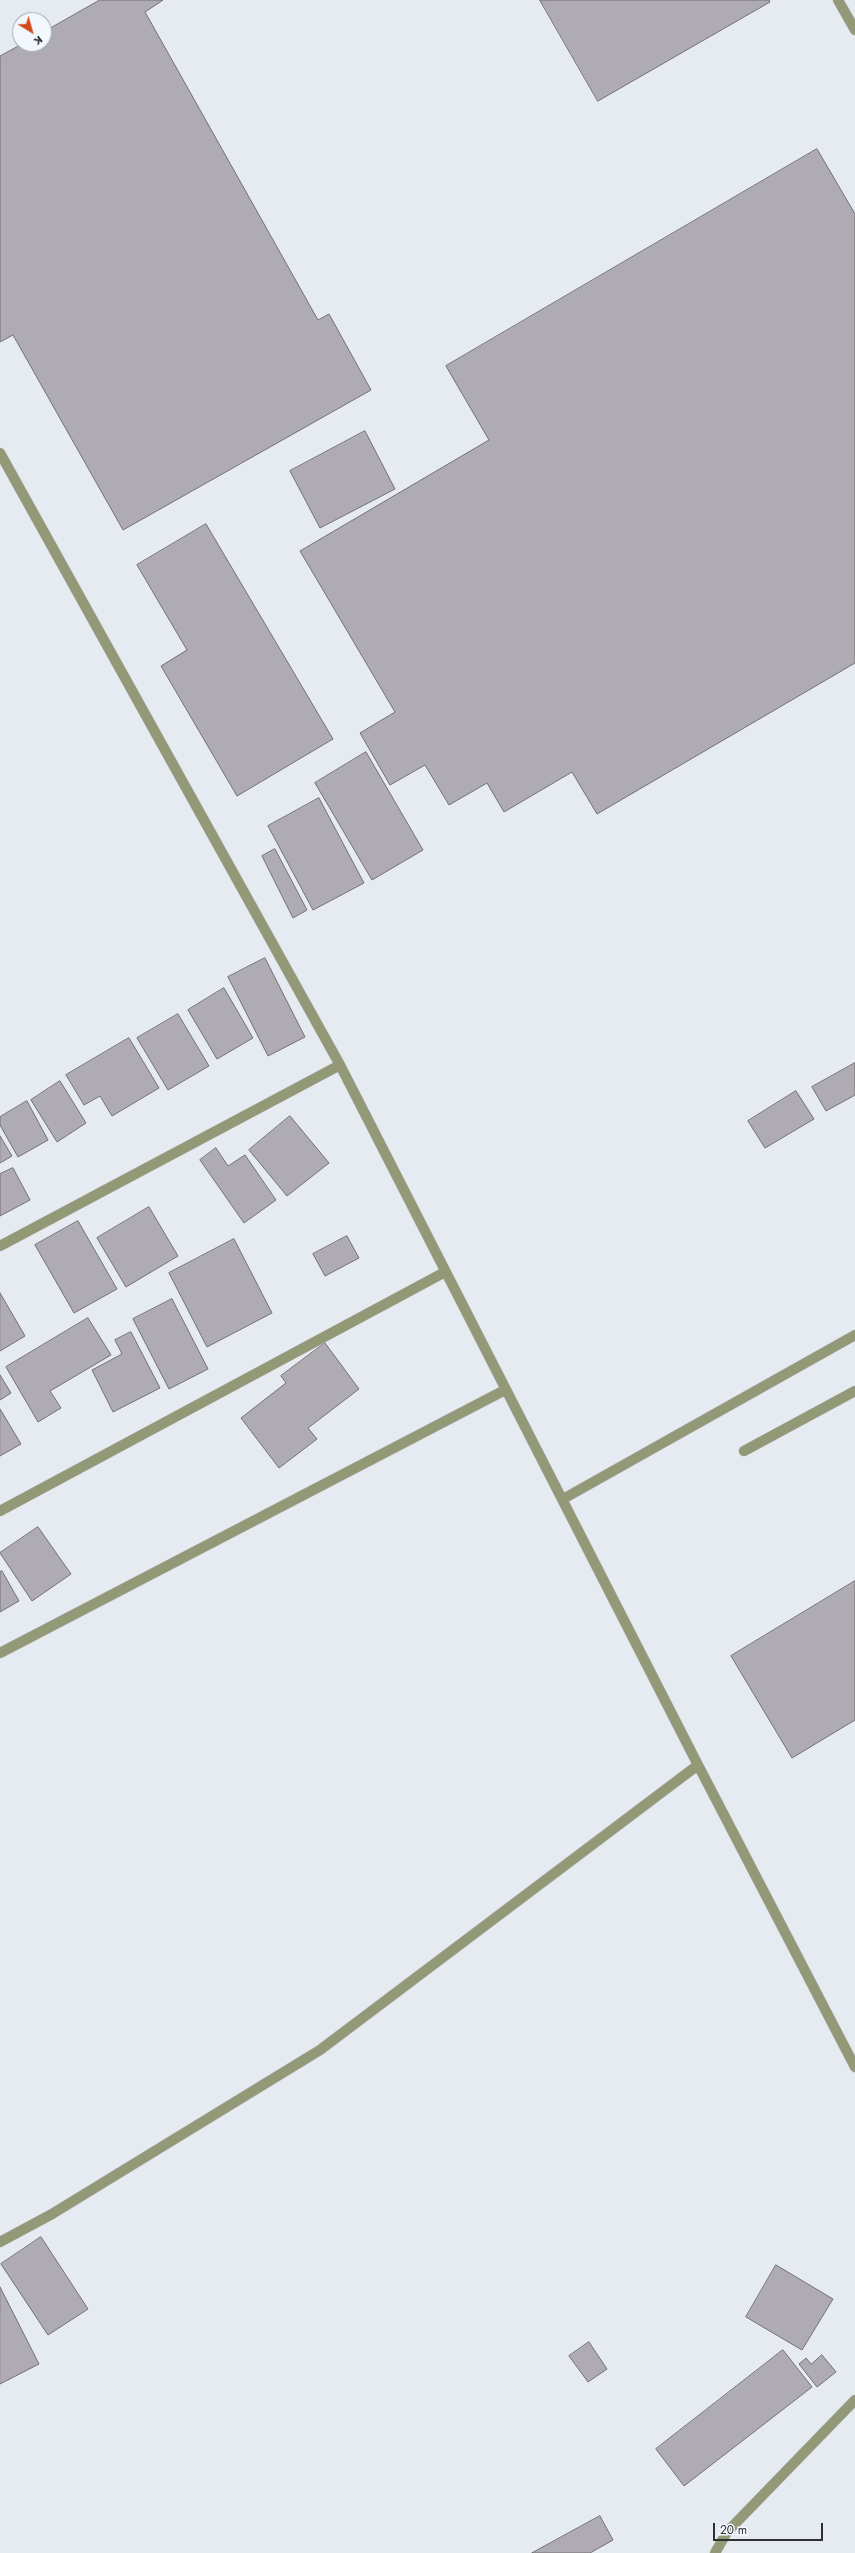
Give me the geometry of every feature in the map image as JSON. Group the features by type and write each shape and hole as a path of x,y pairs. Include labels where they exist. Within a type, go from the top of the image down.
{"street":[{"path":"838,0 855,30"},
{"path":"0,453 340,1065 505,1390 855,2068"},
{"path":"0,1246 340,1065"},
{"path":"0,1511 445,1272"},
{"path":"562,1500 855,1335"},
{"path":"0,1653 505,1390"},
{"path":"744,1451 855,1391"},
{"path":"0,2242 52,2214 320,2050 698,1765"},
{"path":"715,2553 727,2532 855,2400"}],"building":[{"path":"100,0 163,0 145,12 318,320 329,314 371,390 123,530 13,335 0,342 0,56 12,49 12,52 52,52 52,27"},
{"path":"540,0 769,0 770,2 598,101"},
{"path":"817,149 855,214 855,663 597,814 572,772 504,812 487,783 449,805 425,765 390,785 360,733 395,712 300,551 489,440 446,366"},
{"path":"365,431 395,489 320,528 290,471"},
{"path":"206,524 333,739 237,796 161,666 187,650 137,565"},
{"path":"366,752 423,850 372,880 315,783"},
{"path":"319,798 364,883 313,910 268,826"},
{"path":"275,849 307,910 293,918 262,856"},
{"path":"265,958 305,1037 268,1056 228,977"},
{"path":"224,988 253,1038 217,1059 188,1010"},
{"path":"178,1014 209,1066 168,1090 137,1038"},
{"path":"129,1038 159,1088 112,1116 100,1096 84,1105 66,1075"},
{"path":"855,1063 855,1095 826,1111 812,1087"},
{"path":"60,1081 86,1123 57,1142 31,1100"},
{"path":"796,1091 814,1119 765,1148 748,1121"},
{"path":"27,1101 48,1140 18,1157 0,1125 0,1117"},
{"path":"290,1116 329,1163 287,1196 249,1150"},
{"path":"0,1136 12,1156 0,1163"},
{"path":"216,1148 228,1166 245,1155 276,1200 244,1223 200,1160"},
{"path":"13,1168 30,1200 0,1216 0,1174"},
{"path":"149,1207 178,1256 126,1287 97,1238"},
{"path":"78,1221 117,1289 74,1313 35,1245"},
{"path":"347,1236 359,1258 325,1276 313,1254"},
{"path":"234,1239 272,1313 207,1347 169,1273"},
{"path":"0,1293 25,1336 0,1351"},
{"path":"172,1299 208,1369 169,1389 133,1319"},
{"path":"88,1318 111,1355 50,1391 61,1408 38,1422 6,1367"},
{"path":"131,1332 160,1388 113,1412 92,1370 122,1354 115,1340"},
{"path":"325,1343 359,1389 308,1428 317,1439 279,1468 241,1418 286,1383 281,1376"},
{"path":"0,1375 11,1393 0,1400"},
{"path":"0,1409 21,1444 0,1456"},
{"path":"38,1527 71,1574 32,1601 0,1553"},
{"path":"2,1571 19,1601 0,1612 0,1572"},
{"path":"855,1581 855,1720 792,1758 731,1656"},
{"path":"41,2237 88,2309 48,2335 1,2264"},
{"path":"776,2265 833,2299 802,2350 746,2317"},
{"path":"0,2287 39,2364 0,2384"},
{"path":"589,2342 607,2369 588,2382 569,2356"},
{"path":"783,2350 812,2387 684,2486 656,2449"},
{"path":"822,2355 836,2372 817,2387 799,2364 806,2358 811,2364"},
{"path":"600,2516 613,2540 590,2553 532,2553"}]}
